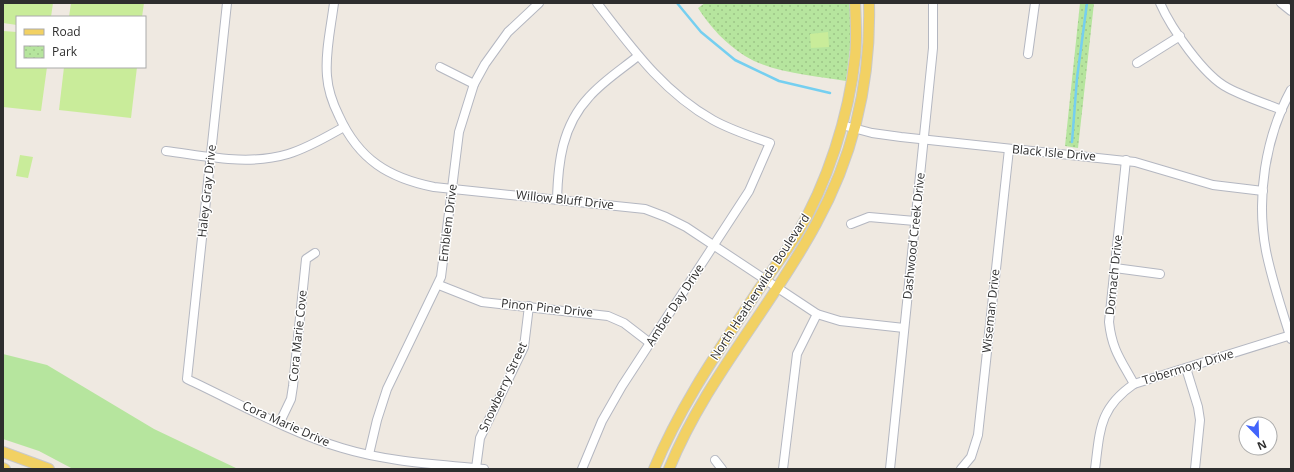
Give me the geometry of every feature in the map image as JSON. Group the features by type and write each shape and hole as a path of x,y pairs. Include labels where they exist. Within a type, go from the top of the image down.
{"main road":[{"name":"North Heatherwilde Boulevard","path":"654,469 676,419 691,394 796,235 808,213 829,164 842,125 855,55 855,3"},
{"name":"North Heatherwilde Boulevard","path":"669,469 688,426 706,395 778,286 830,197 854,129 868,64 869,3"},
{"path":"3,452 49,469"}],"street":[{"name":"Haley Gray Drive","path":"187,379 227,3"},
{"name":"Willow Bluff Drive","path":"334,3 327,76 333,101 344,128 360,151 376,165 394,175 414,183 452,189 645,209 666,217 714,246 778,286 817,314 840,321 904,328"},
{"name":"Emblem Drive","path":"369,454 377,420 388,389 439,285 445,255 459,132 474,84 485,64 508,32 539,3"},
{"path":"557,200 561,152 566,133 576,114 589,97 638,56 597,3"},
{"name":"Dashwood Creek Drive","path":"890,469 933,48 933,3"},
{"path":"1028,54 1035,3"},
{"path":"1160,3 1200,66 1212,78 1227,88 1282,110"},
{"path":"1281,3 1291,11"},
{"path":"1137,63 1180,36"},
{"name":"Amber Day Drive","path":"582,469 602,421 650,343 749,191 770,143 730,129 695,109 663,84 638,56"},
{"path":"440,68 474,84"},
{"path":"1290,337 1273,282 1266,250 1262,218 1263,191 1269,150 1282,110 1291,90"},
{"name":"Black Isle Drive","path":"842,125 854,129 924,140 1126,160 1155,166 1213,185 1263,191"},
{"path":"166,151 211,157 253,160 276,157 316,143 344,128"},
{"name":"Wiseman Drive","path":"961,469 971,457 978,435 1009,149"},
{"name":"Dornach Drive","path":"1126,160 1109,322 1111,340 1117,356 1134,384"},
{"path":"851,224 868,217 916,221"},
{"name":"Cora Marie Cove","path":"280,422 291,399 306,259 315,253"},
{"path":"1114,268 1160,274"},
{"name":"Pinon Pine Drive","path":"439,285 482,302 529,306 608,316 624,323 650,343"},
{"name":"Snowberry Street","path":"480,469 480,438 524,347 529,306"},
{"path":"783,469 797,354 817,314"},
{"name":"Tobermory Drive","path":"1095,469 1102,420 1107,410 1120,394 1134,384 1290,337"},
{"path":"1186,368 1198,406 1200,420 1194,469"},
{"name":"Cora Marie Drive","path":"187,379 316,439 369,454 407,461 480,469"},
{"path":"715,460 722,469"}],"green space":[{"path":"3,3 53,3 51,16 16,16 16,25 3,23"},
{"path":"71,3 144,3 142,16 69,16"},
{"path":"705,3 852,3 851,40 846,81 781,70 756,62 745,56 725,41 708,22 698,8"},
{"path":"1080,3 1094,3 1078,148 1065,146"},
{"path":"3,31 16,32 16,68 47,68 41,111 3,107"},
{"path":"828,32 829,47 811,48 810,34"},
{"path":"64,68 137,68 131,118 59,110"},
{"path":"20,155 33,157 28,178 16,176"},
{"path":"3,354 47,365 154,429 238,469 73,469 39,451 3,439"}],"waterway":[{"path":"677,3 701,32 735,60 779,81 830,93"},
{"path":"1072,142 1077,78 1087,3"}]}
